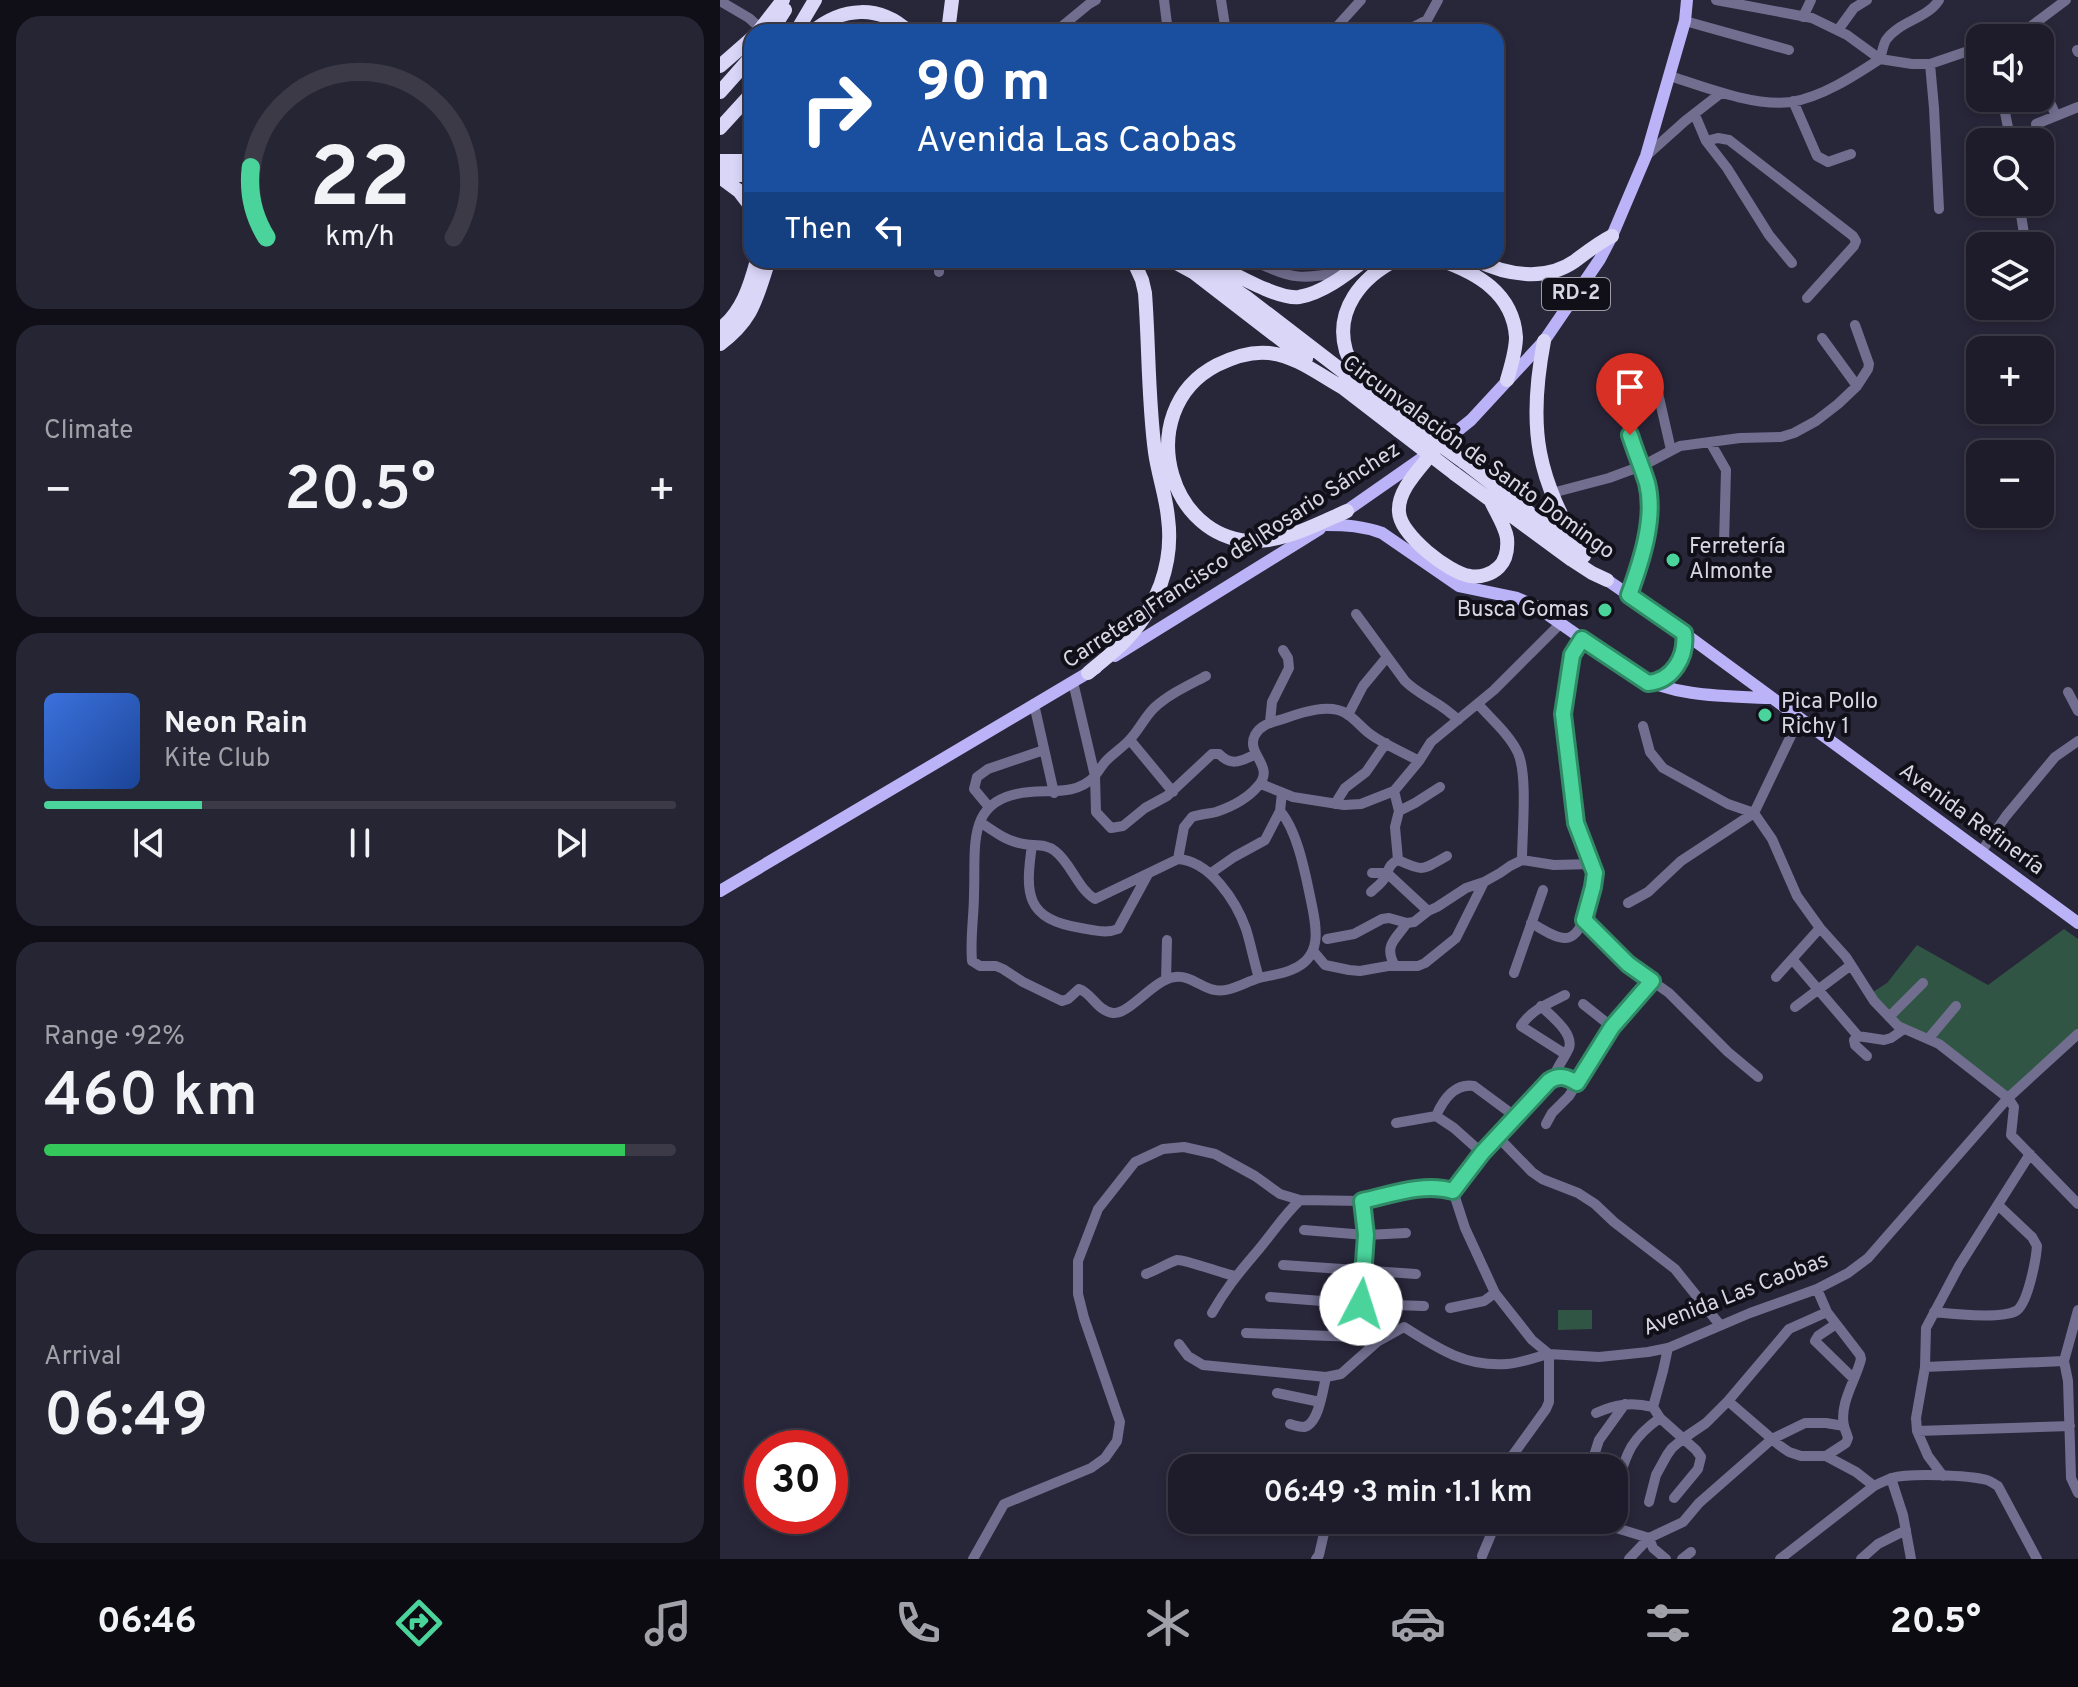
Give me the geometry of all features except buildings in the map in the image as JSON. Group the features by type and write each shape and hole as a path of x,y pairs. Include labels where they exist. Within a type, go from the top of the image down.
{"highway":[{"path":"766,24 783,0"},
{"path":"769,24 792,0"},
{"path":"801,24 815,0"},
{"path":"949,24 952,0"},
{"path":"824,24 848,12 865,12 898,24"},
{"path":"720,66 744,46"},
{"path":"720,92 744,65"},
{"path":"720,128 744,102"},
{"path":"721,169 744,163"},
{"path":"721,169 744,173"},
{"path":"721,169 744,198"},
{"path":"1501,268 1523,275 1546,272 1572,264 1595,244 1612,236"},
{"path":"720,329 738,310 755,268"},
{"path":"720,344 744,321 755,304 766,268"},
{"path":"1088,673 1123,643 1148,611 1164,574 1168,555 1168,515 1154,449 1145,293 1137,268"},
{"name":"Circunvalación de Santo Domingo","path":"1186,268 1345,389 1584,556 1596,565 1607,580"},
{"name":"Circunvalación de Santo Domingo","path":"1202,268 1246,297 1364,389 1402,426"},
{"path":"1222,268 1276,294 1289,297 1312,293 1355,268"},
{"path":"1364,389 1347,352 1343,329 1355,293 1380,268"},
{"path":"1458,268 1495,289 1511,316 1516,336 1507,380"},
{"path":"1544,341 1535,417 1542,467 1569,531 1584,556"},
{"path":"1345,389 1286,357 1250,353 1231,358 1209,369 1181,399 1172,418 1167,457 1182,499 1208,526 1225,535 1266,541 1347,511"},
{"path":"1435,449 1400,500 1402,523 1417,543 1461,574 1474,577 1489,574 1506,557 1507,536 1490,499"},
{"name":"Circunvalación de Santo Domingo","path":"1460,468 1490,499 1572,560 1607,580"}],"main road":[{"name":"Carretera Francisco del Rosario Sánchez","path":"720,891 1088,673 1326,525 1471,420 1544,341 1600,259 1612,236 1646,156 1685,21 1687,0"},
{"path":"1326,525 1356,526 1382,533 1459,586 1517,598 1534,605 1648,683 1689,693 1770,698"},
{"name":"Avenida Refinería","path":"1607,580 1684,633 2078,923"},
{"path":"1648,683 1666,678 1675,668 1683,654 1684,633"}],"street":[{"path":"1067,24 1096,0"},
{"path":"1164,0 1167,24"},
{"path":"1221,0 1225,24"},
{"path":"1339,24 1361,0"},
{"path":"1419,24 1427,20 1438,0"},
{"path":"1716,0 1812,18 1838,30 1880,59 1930,64 1966,52"},
{"path":"1778,12 1781,0"},
{"path":"1803,17 1811,0"},
{"path":"1838,30 1854,8 1867,0"},
{"path":"1670,76 1721,93 1773,103 1793,101 1823,91 1880,59 1885,41 1902,26 1934,7 1939,0"},
{"path":"2034,24 2066,0"},
{"path":"720,1 749,18 753,24"},
{"path":"1685,21 1789,50"},
{"path":"1930,64 1939,209"},
{"path":"1646,156 1721,93"},
{"path":"1793,101 1817,156 1828,162 1851,154"},
{"path":"2036,124 2078,107"},
{"path":"2054,111 2056,116"},
{"path":"1695,115 1706,141 1727,168 1769,235 1792,263"},
{"path":"1706,141 1718,138 1729,140 1853,236 1856,241 1854,246 1807,298"},
{"path":"1269,268 1297,278 1352,270"},
{"path":"1552,493 1609,478 1680,446 1740,438 1781,437 1816,421 1857,386 1868,369 1855,325"},
{"path":"1822,338 1857,386"},
{"path":"1622,376 1630,435 1648,486 1649,523 1642,558 1629,595"},
{"path":"1656,384 1671,450"},
{"path":"1710,442 1726,470 1724,543"},
{"path":"1356,614 1412,689 1441,704 1458,720"},
{"path":"1261,784 1307,800 1335,804 1361,804 1394,791 1431,742 1507,679 1560,624"},
{"path":"1531,923 1565,938 1575,934 1584,920 1595,879 1593,864 1576,823 1563,714 1572,655 1582,639"},
{"path":"1270,722 1272,702 1289,668 1283,650"},
{"path":"1348,715 1363,686 1387,657"},
{"path":"1206,676 1160,703 1130,740 1103,763 1095,776 1080,786 1054,793 1020,793 1005,797 989,807 975,836 972,961 980,966 1003,969 1062,1001 1076,990 1084,989 1099,1006 1112,1013 1119,1012 1156,985 1175,977 1190,978 1216,991 1294,969 1314,952 1316,926 1308,886 1289,824 1280,811"},
{"path":"1073,682 1095,776 1096,812 1111,828 1123,826 1145,808 1173,792 1212,754 1219,754 1227,761 1236,763 1256,754"},
{"path":"2068,692 2078,711"},
{"path":"1034,704 1054,793"},
{"path":"1478,704 1513,744 1520,759 1524,777 1522,860"},
{"path":"1178,859 1184,827 1192,817 1238,802 1261,784 1263,768 1253,743 1255,735 1270,722 1298,713 1340,710 1368,733 1419,761"},
{"path":"1628,903 1648,892 1681,861 1754,813 1799,719"},
{"path":"1643,726 1650,752 1663,768 1728,804 1754,813 1772,839 1797,896 1851,965 1874,1001 1904,1029 1939,1044 2008,1098 2014,1107 2011,1135 2078,1204"},
{"path":"1130,740 1173,792"},
{"path":"1981,852 2055,757 2078,741"},
{"path":"1335,804 1345,788 1366,772 1386,743"},
{"path":"989,807 974,789 977,777 988,769 1044,750"},
{"path":"1399,811 1440,787"},
{"path":"1394,791 1399,811 1395,827 1398,860"},
{"path":"1211,873 1265,840 1280,811 1282,793"},
{"path":"980,822 1011,841 1053,848 1095,899 1178,859 1211,873 1242,920 1259,978"},
{"path":"1032,845 1028,891 1034,907 1066,925 1106,932 1118,929 1148,874"},
{"path":"1398,860 1423,869 1447,856"},
{"path":"1371,892 1398,860"},
{"path":"1327,939 1354,934 1382,919 1414,922 1466,888 1484,882 1522,860 1554,865 1593,864"},
{"path":"1372,873 1387,873 1428,911"},
{"path":"1314,952 1325,965 1349,970 1412,967 1425,963 1456,938 1484,882"},
{"path":"1514,973 1543,890"},
{"path":"1584,920 1628,964 1669,993 1728,1052 1758,1077"},
{"path":"1395,966 1389,948 1407,923"},
{"path":"1776,977 1820,928"},
{"path":"1166,980 1167,940"},
{"path":"1792,959 1858,1036 1884,1040 1904,1029"},
{"path":"1795,1007 1851,965"},
{"path":"1546,1124 1569,1096 1612,1027 1652,981"},
{"path":"1889,1017 1923,983"},
{"path":"1565,995 1541,1006 1521,1026 1565,1054"},
{"path":"1583,1004 1612,1027"},
{"path":"1453,1191 1482,1153 1554,1077 1570,1044 1561,1026 1541,1006"},
{"path":"1929,1038 1956,1006"},
{"name":"Avenida Las Caobas","path":"1377,1342 1404,1327 1442,1351 1474,1363 1508,1364 1549,1354 1599,1357 1648,1352 1668,1348 1817,1289 1848,1273 1868,1258 2008,1098 2078,1034"},
{"path":"1858,1036 1854,1040 1855,1045 1867,1056"},
{"path":"1554,1077 1577,1083"},
{"path":"1436,1116 1458,1087 1466,1084 1474,1086 1516,1117"},
{"path":"1396,1123 1436,1116 1482,1153"},
{"path":"1498,1137 1532,1172 1595,1204 1675,1269 1720,1325"},
{"path":"973,1559 1004,1504 1091,1468 1105,1458 1117,1441 1120,1422 1078,1294 1078,1261 1098,1209 1135,1162 1163,1149 1184,1147 1215,1154 1280,1194 1300,1200 1362,1201 1418,1189 1443,1188 1453,1191"},
{"path":"1943,1476 1928,1456 1917,1431 1926,1328 1959,1266 2030,1154"},
{"path":"1453,1191 1465,1228 1495,1293 1532,1340 1549,1354 1549,1402 1514,1454"},
{"path":"1212,1313 1235,1276 1300,1200"},
{"path":"1358,1337 1366,1235 1362,1201"},
{"path":"1934,1312 1969,1316 2013,1312 2023,1304 2037,1246 2032,1237 1998,1205"},
{"path":"1304,1230 1366,1235 1406,1233"},
{"path":"1146,1274 1177,1260 1235,1276"},
{"path":"1283,1265 1416,1274"},
{"path":"1817,1289 1827,1312 1860,1355 1860,1364 1846,1400 1846,1443 1826,1456"},
{"path":"1450,1308 1484,1301 1495,1293"},
{"path":"1270,1297 1424,1306"},
{"path":"2078,1310 2064,1361 2068,1381 2071,1478 2078,1493"},
{"path":"1649,1502 1656,1475 1667,1455 1728,1401 1789,1329 1827,1312"},
{"path":"1836,1324 1815,1341 1854,1379"},
{"path":"1246,1333 1358,1337 1377,1342"},
{"path":"1179,1344 1188,1356 1203,1365 1326,1377 1341,1374 1377,1342"},
{"path":"1668,1348 1653,1407 1660,1418 1701,1457 1698,1469 1674,1498"},
{"path":"1925,1367 2064,1361"},
{"path":"1290,1424 1303,1427 1316,1417 1326,1377"},
{"path":"1277,1393 1320,1402"},
{"path":"1728,1401 1789,1452 1801,1456 1826,1456 1874,1486"},
{"path":"1596,1413 1625,1404 1653,1407"},
{"path":"1594,1454 1599,1440 1625,1404"},
{"path":"1627,1454 1630,1446 1647,1427 1660,1418"},
{"path":"1629,1559 1649,1538 1683,1522 1699,1503 1772,1439 1805,1423 1844,1426"},
{"path":"1917,1431 2070,1426"},
{"path":"1780,1559 1874,1486 1891,1478 1943,1476 1987,1480 1998,1486 2037,1559"},
{"path":"1891,1478 1903,1515 1911,1559"},
{"path":"1861,1559 1878,1544 1906,1530"},
{"path":"1628,1531 1649,1538 1653,1548 1666,1559"},
{"path":"1316,1559 1324,1534"},
{"path":"1482,1556 1490,1534"}],"green space":[{"path":"2064,929 2078,939 2078,1034 2008,1098 1939,1044 1904,1029 1870,994 1887,983 1917,945 1988,985"},
{"path":"1558,1310 1592,1310 1592,1329 1558,1330"}],"place":[{"name":"Ferretería Almonte","path":"1673,560"},
{"name":"Busca Gomas","path":"1605,610"},
{"name":"Pica Pollo Richy 1","path":"1765,715"}],"route":[{"path":"1361,1304 1366,1235 1362,1201 1418,1189 1443,1188 1453,1191 1482,1153 1549,1081 1560,1076 1577,1083 1612,1027 1652,981 1628,964 1584,920 1595,873 1576,823 1563,714 1572,655 1582,639 1648,683 1666,678 1683,654 1684,633 1629,595 1642,558 1649,523 1648,486 1630,435"}]}
